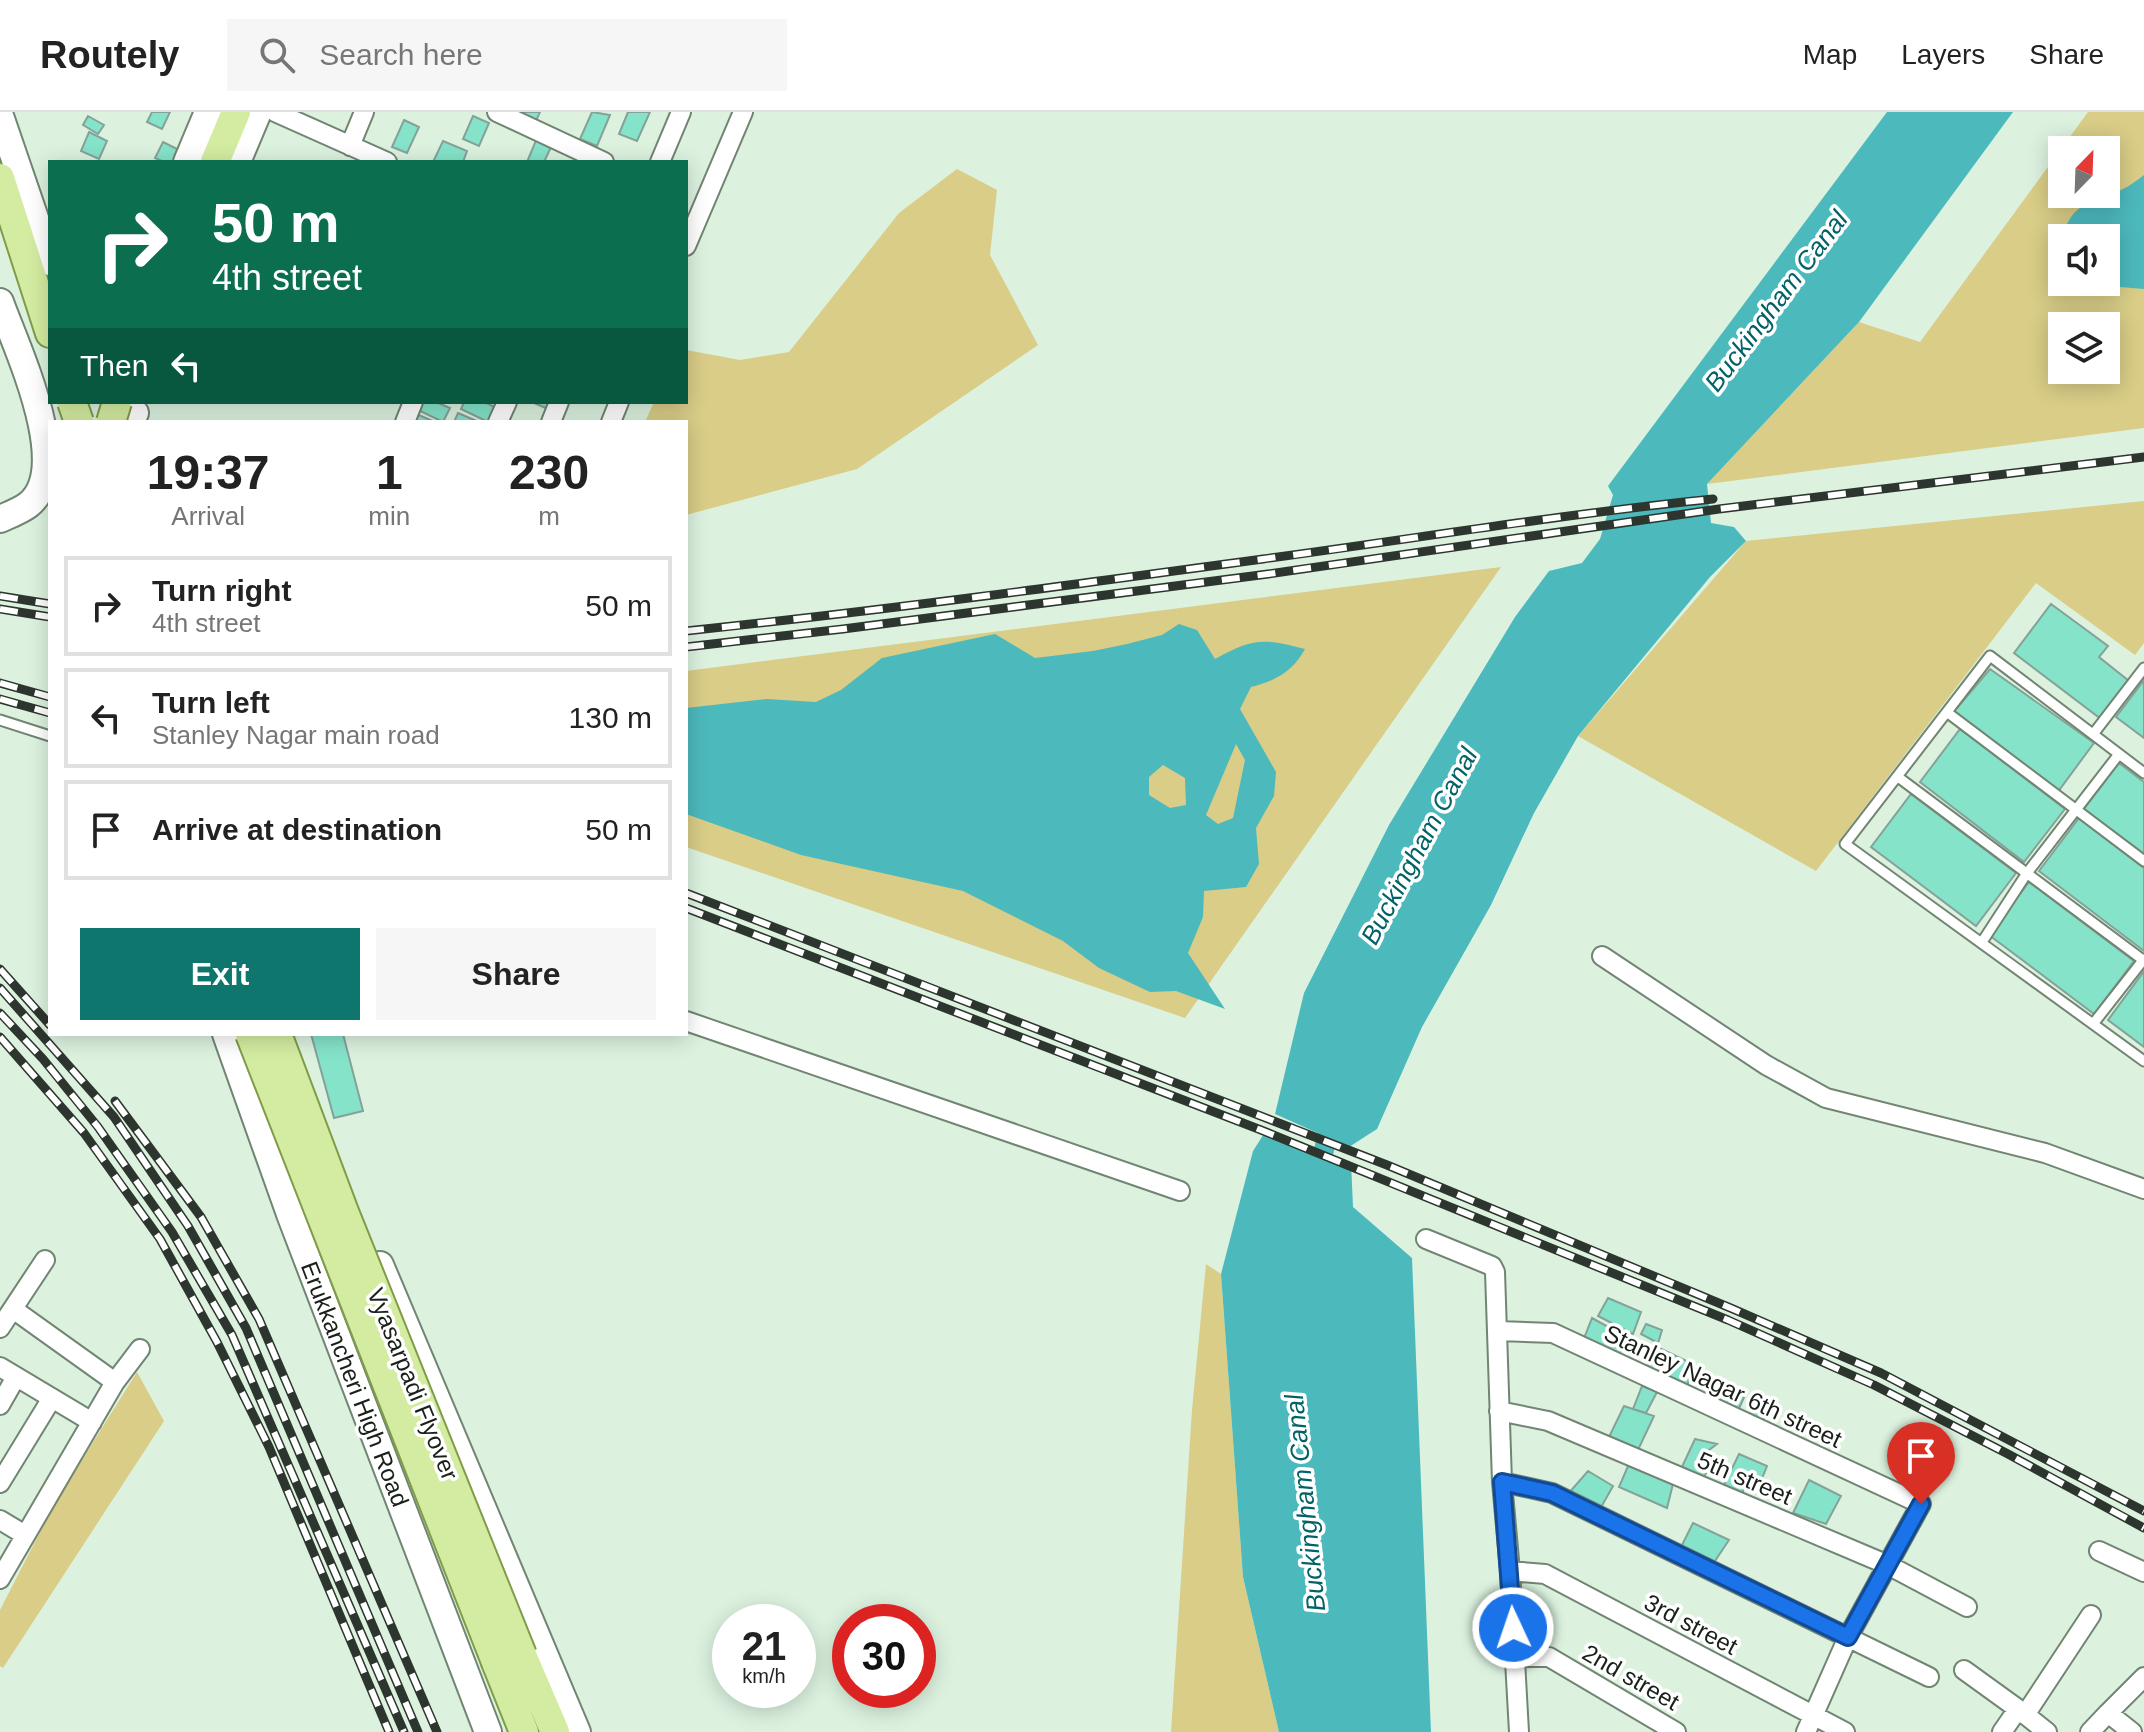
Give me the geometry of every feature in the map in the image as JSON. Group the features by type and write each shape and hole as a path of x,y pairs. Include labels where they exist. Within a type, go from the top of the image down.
{"main road":[{"path":"216,160 236,112"},
{"path":"0,178 48,327"},
{"name":"Vyasarpadi Flyover","path":"251,1036 509,1658 555,1732"},
{"name":"Vyasarpadi Flyover","path":"278,1036 509,1658 524,1732"}],"street":[{"path":"188,160 208,112"},
{"path":"238,160 258,112"},
{"path":"275,112 382,160"},
{"path":"350,146 364,112"},
{"path":"497,112 600,160"},
{"path":"661,160 681,112"},
{"path":"688,241 743,112"},
{"path":"0,116 48,256"},
{"path":"0,302 42,420 48,474 29,505 0,519"},
{"path":"42,420 70,404"},
{"path":"1602,956 1766,1065 1826,1098 2045,1153 2144,1189"},
{"path":"688,1022 1180,1191"},
{"name":"Erukkancheri High Road","path":"227,1036 295,1226 488,1732"},
{"path":"292,1036 318,1115 353,1202 577,1732"},
{"path":"295,1226 353,1202"},
{"path":"1426,1239 1492,1266 1495,1272 1502,1482 1519,1732"},
{"path":"0,1328 45,1260"},
{"path":"13,1309 115,1382"},
{"name":"Stanley Nagar 6th street","path":"1499,1331 1553,1333 1921,1504 1888,1565"},
{"path":"0,1579 115,1382 140,1349"},
{"path":"0,1405 8,1372 92,1422"},
{"path":"0,1483 52,1398"},
{"name":"5th street","path":"1499,1411 1548,1421 1888,1565 1967,1607"},
{"path":"1502,1482 1552,1493 1929,1677"},
{"path":"0,1520 25,1535"},
{"path":"2099,1551 2144,1572"},
{"path":"1810,1724 1848,1637 1888,1565"},
{"name":"3rd street","path":"1510,1571 1545,1574 1810,1724 1845,1732"},
{"path":"2002,1732 2022,1712 2091,1615"},
{"name":"2nd street","path":"1515,1657 1549,1657 1676,1732"},
{"path":"1964,1670 2047,1732"},
{"path":"2090,1732 2144,1677"},
{"path":"2108,1713 2132,1732"}],"lane":[{"path":"2144,773 1990,656 1845,844 2144,1061"},
{"path":"2094,733 2144,668"},
{"path":"1948,713 2144,861"},
{"path":"0,720 48,735"},
{"path":"1982,942 2027,873 2119,754"},
{"path":"1898,777 2144,960 2093,1024"}],"shaded area":[{"path":"2088,112 2144,112 2144,428 1707,484 1859,322 1920,342 2048,167 2048,208 2120,208 2120,136 2070,136"},
{"path":"957,169 997,190 990,255 1038,345 857,469 688,514 688,420 646,420 653,404 688,404 688,350 740,360 789,352 899,213"},
{"path":"2144,501 2144,643 2135,655 2036,583 1816,871 1578,736 1746,541"},
{"path":"1501,567 1185,1018 688,848 688,671"},
{"path":"1206,1264 1221,1274 1243,1577 1279,1732 1171,1732 1192,1410"},
{"path":"137,1372 164,1421 3,1668 0,1666 0,1610 55,1503"}],"water":[{"path":"1887,112 2013,112 1859,322 1707,484 1711,523 1734,527 1746,541 1710,577 1578,736 1534,813 1491,905 1422,1027 1377,1129 1349,1147 1275,1114 1304,993 1389,825 1515,617 1549,571 1582,563 1600,539 1613,495 1608,486"},
{"path":"2144,175 2144,289 2120,287 2120,224 2067,224 2080,208 2120,208 2120,190"},
{"path":"1179,624 1197,630 1215,659 1258,642 1305,649 1283,674 1251,687 1240,709 1276,772 1274,796 1256,828 1259,864 1246,887 1204,891 1203,917 1188,953 1225,1009 1176,991 1150,992 1099,968 1063,941 963,891 801,855 688,815 688,708 767,699 816,702 841,690 882,658 995,634 1035,658 1127,644 1162,635","holes":["1236,744 1245,760 1233,818 1218,824 1206,815","1163,765 1185,778 1186,805 1170,808 1149,795 1149,777"]},
{"path":"1267,1129 1351,1162 1353,1207 1412,1258 1431,1732 1279,1732 1243,1577 1221,1274 1253,1151"}],"building":[{"path":"152,112 170,112 162,129 147,122"},
{"path":"520,112 540,112 535,123 519,116"},
{"path":"592,112 610,115 597,146 580,139"},
{"path":"628,112 650,112 637,141 619,134"},
{"path":"88,116 104,125 98,134 83,125"},
{"path":"473,116 489,123 479,146 463,139"},
{"path":"404,120 419,127 407,153 392,147"},
{"path":"89,132 107,141 99,159 81,151"},
{"path":"537,138 552,145 545,160 528,160"},
{"path":"443,141 467,151 464,160 434,160"},
{"path":"163,142 187,154 183,160 155,158"},
{"path":"417,404 441,404 450,408 444,420 439,420 414,408"},
{"path":"463,404 488,404 497,408 489,420 461,409"},
{"path":"536,404 553,404 550,410"},
{"path":"414,413 430,420 411,420"},
{"path":"458,413 474,420 455,420"},
{"path":"2051,604 2108,646 2099,657 2129,681 2101,719 2014,653"},
{"path":"1990,669 2094,743 2057,793 1952,714"},
{"path":"2144,680 2144,738 2116,717"},
{"path":"1960,729 2065,809 2024,862 1920,782"},
{"path":"2119,763 2144,782 2144,854 2084,809"},
{"path":"1911,794 2016,873 1976,926 1871,847"},
{"path":"2079,818 2144,868 2144,951 2039,871"},
{"path":"2029,882 2134,961 2094,1014 1989,935"},
{"path":"2144,971 2144,1047 2108,1020"},
{"path":"312,1036 344,1036 363,1111 334,1118"},
{"path":"1608,1298 1641,1312 1633,1334 1598,1316"},
{"path":"1592,1318 1612,1329 1608,1337 1623,1347 1618,1356 1583,1341"},
{"path":"1646,1324 1662,1330 1658,1343 1641,1334"},
{"path":"1657,1347 1693,1364 1687,1387 1646,1369"},
{"path":"1642,1386 1657,1392 1646,1413 1633,1409"},
{"path":"1730,1388 1745,1395 1738,1411 1722,1404"},
{"path":"1753,1403 1771,1408 1762,1422 1749,1417"},
{"path":"1624,1406 1654,1416 1638,1450 1609,1437"},
{"path":"1695,1439 1717,1444 1701,1456 1711,1463 1703,1479 1681,1469"},
{"path":"1739,1454 1767,1466 1761,1481 1750,1478 1742,1493 1724,1485"},
{"path":"1628,1466 1674,1480 1667,1508 1619,1487"},
{"path":"1588,1471 1613,1486 1599,1511 1568,1494"},
{"path":"1809,1480 1841,1496 1826,1524 1793,1513"},
{"path":"1693,1523 1729,1540 1713,1564 1680,1549"}],"waterway":[{"name":"Buckingham Canal","path":"1318,1175 1333,1112"}],"railway":[{"path":"688,647 1268,574 1719,509 2144,457"},
{"path":"688,631 975,597 1544,519 1713,499"},
{"path":"0,596 48,604"},
{"path":"0,609 48,617"},
{"path":"0,683 48,696"},
{"path":"0,699 48,712"},
{"path":"688,894 1387,1165 1733,1309 1881,1373 2144,1511"},
{"path":"688,909 1261,1130 1728,1320 1874,1385 2144,1528"},
{"path":"0,969 48,1023"},
{"path":"0,988 114,1117 188,1226 246,1328 418,1732"},
{"path":"0,1013 43,1059 98,1127 172,1232 232,1335 404,1732"},
{"path":"0,1037 84,1133 160,1239 217,1342 269,1447 389,1732"},
{"path":"115,1101 201,1217 259,1319 437,1732"}],"route":[{"path":"1513,1628 1502,1482 1552,1493 1848,1637 1921,1504"}]}
